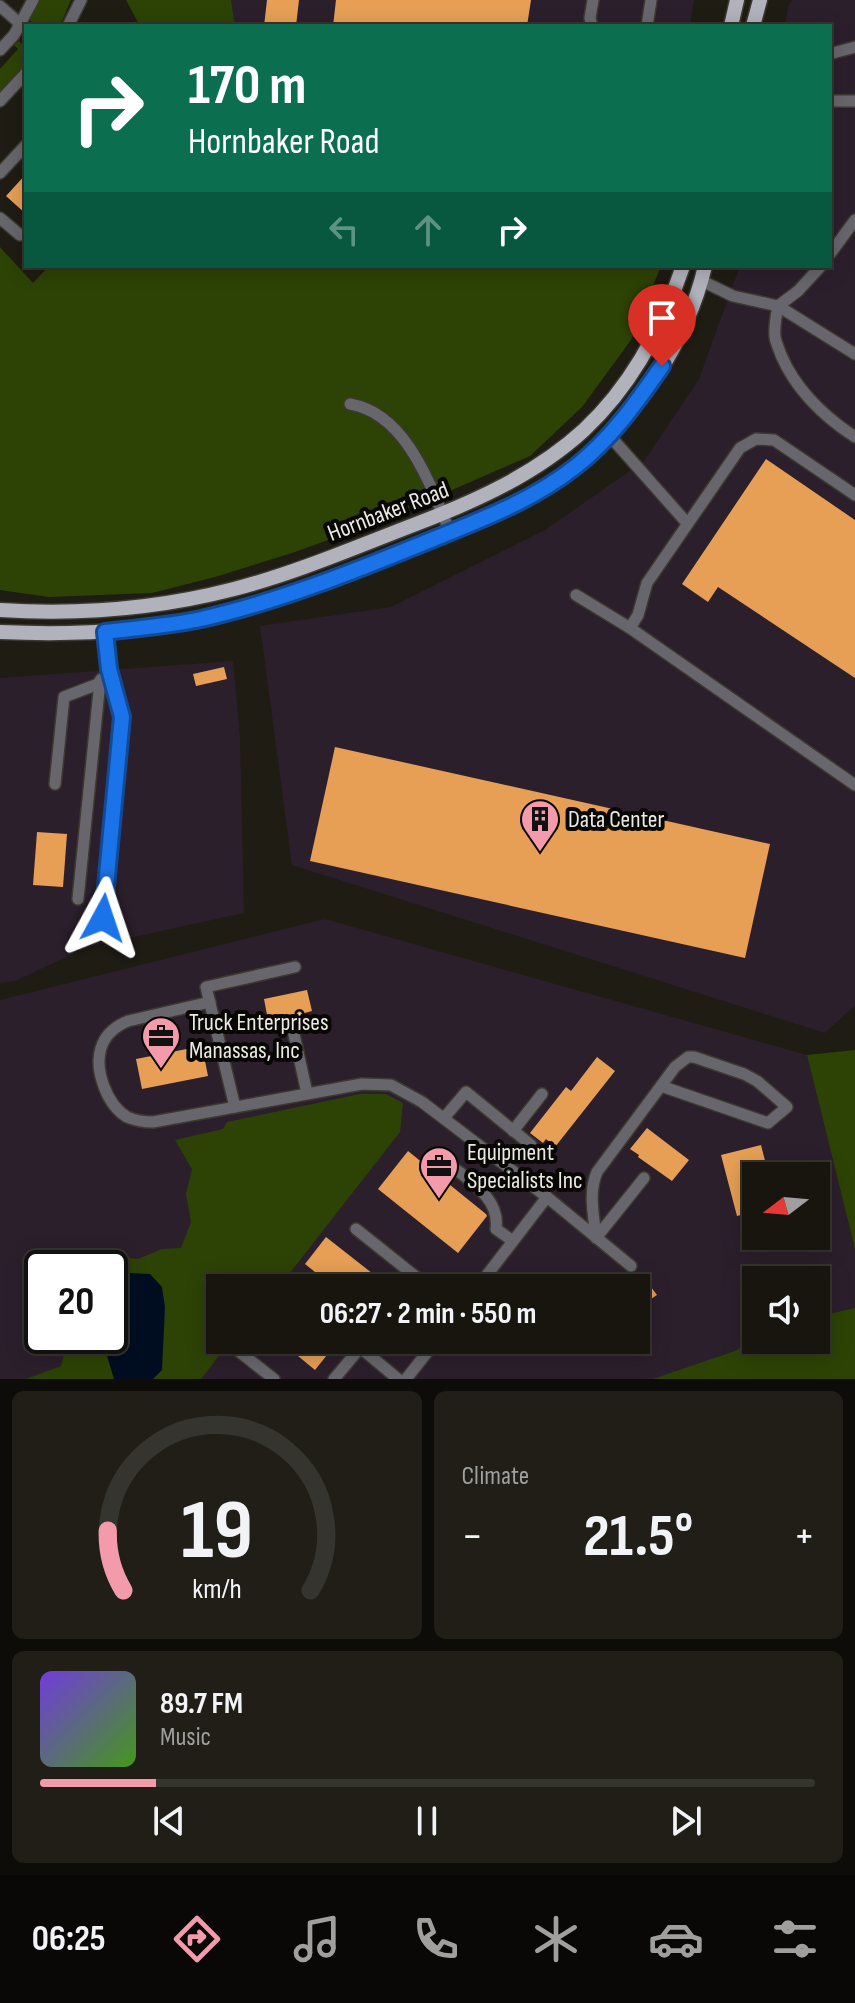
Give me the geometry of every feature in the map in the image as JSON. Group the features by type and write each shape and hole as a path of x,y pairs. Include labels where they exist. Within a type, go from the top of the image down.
{"main road":[{"path":"731,24 737,0"},
{"path":"754,24 760,0"},
{"name":"Hornbaker Road","path":"0,610 36,613 129,608 177,602 235,589 443,515 521,477 592,422 623,386 673,297 682,268"},
{"name":"Hornbaker Road","path":"0,632 105,632 197,619 265,602 511,507 575,467 636,405 662,366 690,312 703,274"}],"street":[{"path":"0,50 23,26 33,0"},
{"path":"69,24 81,0"},
{"path":"592,24 593,0"},
{"path":"647,24 651,0"},
{"path":"0,6 23,26"},
{"path":"833,53 855,47"},
{"path":"0,101 24,75"},
{"path":"832,101 855,101"},
{"path":"0,173 24,147"},
{"path":"0,218 20,235"},
{"path":"832,251 855,220"},
{"path":"819,268 798,291 778,306 775,340 800,390 838,426 855,437"},
{"path":"703,274 733,296 778,306 855,354"},
{"path":"350,404 365,406 402,435 425,474 450,532"},
{"path":"609,435 687,523"},
{"path":"630,628 638,615 647,583 740,448 756,439 774,440 855,495"},
{"path":"576,595 630,628 855,785"},
{"path":"103,918 122,717 109,669 105,632"},
{"path":"55,784 64,697 98,684 109,669"},
{"path":"78,899 100,681"},
{"path":"235,1107 206,987 295,967"},
{"path":"210,1002 128,1021 106,1038 100,1049 103,1082 119,1111 139,1122 153,1122 344,1086 391,1085 412,1095 444,1118 631,1266"},
{"path":"293,1030 307,1093"},
{"path":"596,1238 592,1195 594,1179 602,1165 661,1086 681,1061 694,1057 744,1074 787,1107 768,1123 661,1086"},
{"path":"444,1118 466,1092 531,1145"},
{"path":"513,1131 542,1094"},
{"path":"458,1171 483,1190 494,1210 496,1229 513,1241"},
{"path":"596,1238 644,1178"},
{"path":"488,1274 547,1197"},
{"path":"356,1229 412,1274"},
{"path":"242,1354 274,1379"},
{"path":"334,1379 349,1354"},
{"path":"367,1354 398,1379"},
{"path":"406,1379 426,1354"}],"shaded area":[{"path":"231,0 694,0 690,24 235,24"},
{"path":"792,0 855,0 855,1005 825,1033 292,865 260,626 391,607 545,530 644,461 699,379 739,268 832,268 832,24 785,24"},
{"path":"233,661 240,737 244,913 88,947 15,981 0,983 0,678"},
{"path":"325,919 807,1055 855,1249 855,1379 0,1379 0,1000"}],"green space":[{"path":"38,0 71,0 59,24 33,24 29,19"},
{"path":"126,0 231,0 235,24 139,24"},
{"path":"19,41 24,46 24,69 0,95 0,69 18,49 14,45"},
{"path":"0,247 33,283 47,268 660,268 631,340 582,407 530,456 378,522 292,553 152,593 49,597 0,590"},
{"path":"855,1050 855,1249 807,1055"},
{"path":"360,1094 386,1094 403,1103 400,1132 289,1274 206,1274 206,1354 220,1354 201,1379 26,1379 61,1366 64,1354 128,1354 128,1258 138,1259 162,1249 181,1248 191,1222 186,1194 192,1169 175,1140 223,1129 227,1122"},
{"path":"855,1308 855,1379 653,1379 742,1347 742,1354 830,1354 830,1314"}],"water":[{"path":"128,1274 150,1274 162,1287 165,1307 162,1370 153,1379 114,1379 106,1354 128,1354"}],"building":[{"path":"267,0 299,0 296,24 264,24"},
{"path":"336,0 531,0 527,24 333,24"},
{"path":"24,176 24,212 6,196"},
{"path":"766,459 855,520 855,678 718,587 708,602 682,584"},
{"path":"224,667 227,679 196,686 193,674"},
{"name":"Data Center","path":"335,747 770,844 745,958 310,861"},
{"path":"37,832 67,834 63,887 33,885"},
{"path":"307,990 312,1011 297,1015 298,1020 284,1023 283,1017 268,1020 264,999"},
{"path":"202,1046 208,1076 142,1089 136,1059"},
{"path":"597,1057 615,1071 555,1147 546,1139 543,1143 530,1133 566,1087 571,1091"},
{"path":"647,1128 689,1160 672,1181 630,1149"},
{"path":"761,1145 765,1162 742,1162 742,1215 737,1216 721,1155"},
{"path":"408,1151 487,1216 458,1253 378,1189"},
{"path":"326,1237 373,1274 318,1274 305,1264"},
{"path":"650,1288 657,1295 650,1300"},
{"path":"296,1354 328,1354 315,1370"}],"place":[{"name":"Data Center","path":"540,853"},
{"name":"Truck Enterprises Manassas, Inc","path":"161,1070"},
{"name":"Equipment Specialists Inc","path":"439,1200"}],"route":[{"path":"103,918 122,717 109,669 105,632 197,619 265,602 413,548 511,507 588,456 636,405 662,366"}]}
